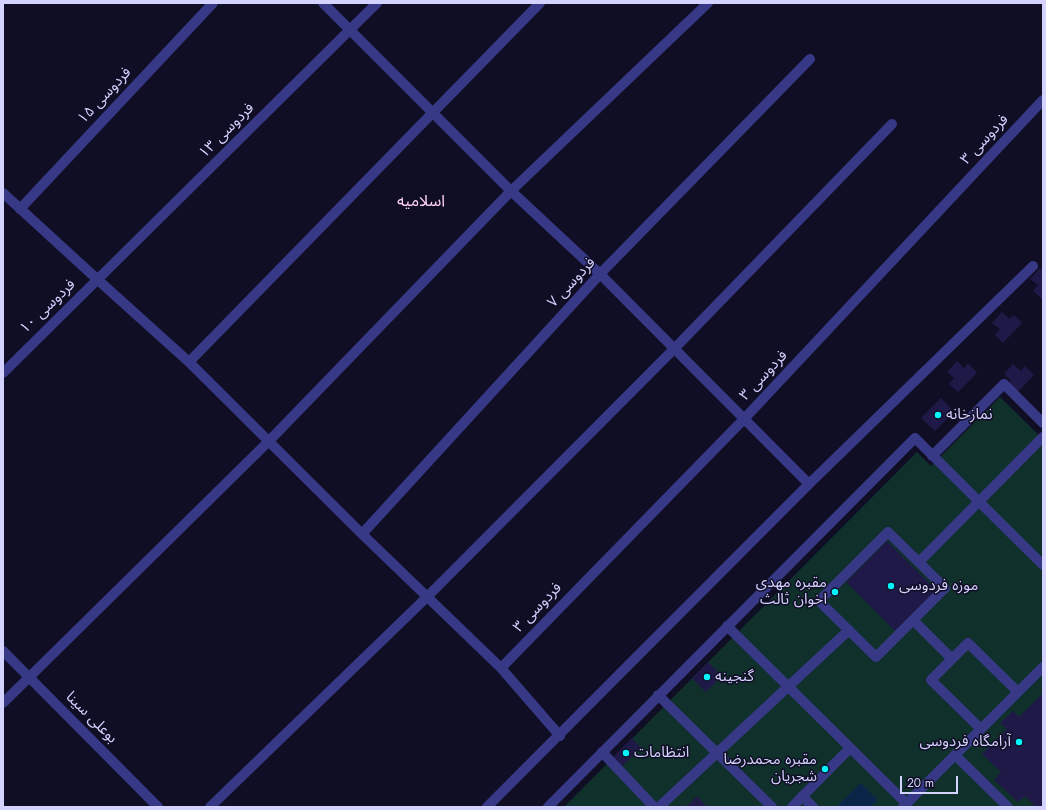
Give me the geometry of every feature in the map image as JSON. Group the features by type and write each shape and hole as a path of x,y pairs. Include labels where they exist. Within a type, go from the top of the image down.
{"street":[{"name":"فردوسی ۱۵","path":"20,209 213,3"},
{"path":"323,3 511,191 600,274 809,484"},
{"name":"فردوسی ۱۳","path":"98,280 376,3"},
{"path":"189,362 540,3"},
{"path":"3,703 269,441 511,191 708,3"},
{"name":"فردوسی ۷","path":"362,534 600,274 810,59"},
{"name":"فردوسی ۳","path":"500,668 744,419 1043,100"},
{"path":"210,807 427,597 674,349 892,124"},
{"path":"3,193 189,362 362,534 500,668 560,736"},
{"path":"487,807 560,736 809,484 1033,266"},
{"name":"فردوسی ۱۰","path":"3,373 98,280"},
{"path":"932,456 1004,384 1043,423"},
{"path":"919,562 1043,437"},
{"path":"548,807 915,438 1043,565"},
{"path":"888,532 945,588 913,620 876,657 819,600 888,532"},
{"path":"913,620 952,659"},
{"path":"727,626 905,805 1043,667"},
{"path":"659,807 849,630"},
{"path":"981,729 931,680 968,643 1018,692"},
{"name":"بوعلی سینا","path":"3,651 158,807"},
{"path":"658,695 772,807"},
{"path":"792,807 850,748"},
{"path":"602,752 654,807"},
{"path":"955,755 1008,807"},
{"path":"802,796 813,807"}],"green space":[{"path":"1000,397 1043,439 1043,807 564,807 917,452 931,466"}],"water":[{"path":"861,783 878,800 871,807 840,807 838,805"}],"building":[{"path":"1040,268 1043,271 1042,299 1033,291 1038,285 1030,279"},
{"path":"1002,312 1009,319 1014,315 1022,323 1003,343 995,335 1000,329 992,323"},
{"path":"957,361 964,368 968,363 977,373 958,392 949,384 954,378 947,372"},
{"path":"1013,364 1021,371 1025,366 1034,375 1015,395 1006,386 1011,381 1004,374"},
{"name":"نمازخانه","path":"941,398 954,412 935,431 921,418"},
{"name":"موزه فردوسی","path":"887,541 936,590 895,631 846,582"},
{"name":"گنجینه","path":"708,662 722,676 706,692 692,678"},
{"name":"آرامگاه فردوسی","path":"1042,694 1043,807 1036,807 1025,796 1018,802 994,780 1001,772 982,754 1007,729 1000,723 1013,711 1019,717"},
{"name":"انتظامات","path":"632,738 641,748 621,767 612,758"},
{"path":"697,796 707,807 686,807"}],"place":[{"name":"نمازخانه","path":"938,415"},
{"name":"موزه فردوسی","path":"891,586"},
{"name":"مقبره مهدی اخوان ثالث","path":"835,592"},
{"name":"گنجینه","path":"707,677"},
{"name":"آرامگاه فردوسی","path":"1019,742"},
{"name":"انتظامات","path":"626,753"},
{"name":"مقبره محمدرضا شجریان","path":"825,769"}],"district":[{"name":"اسلامیه","path":"421,202"}]}
